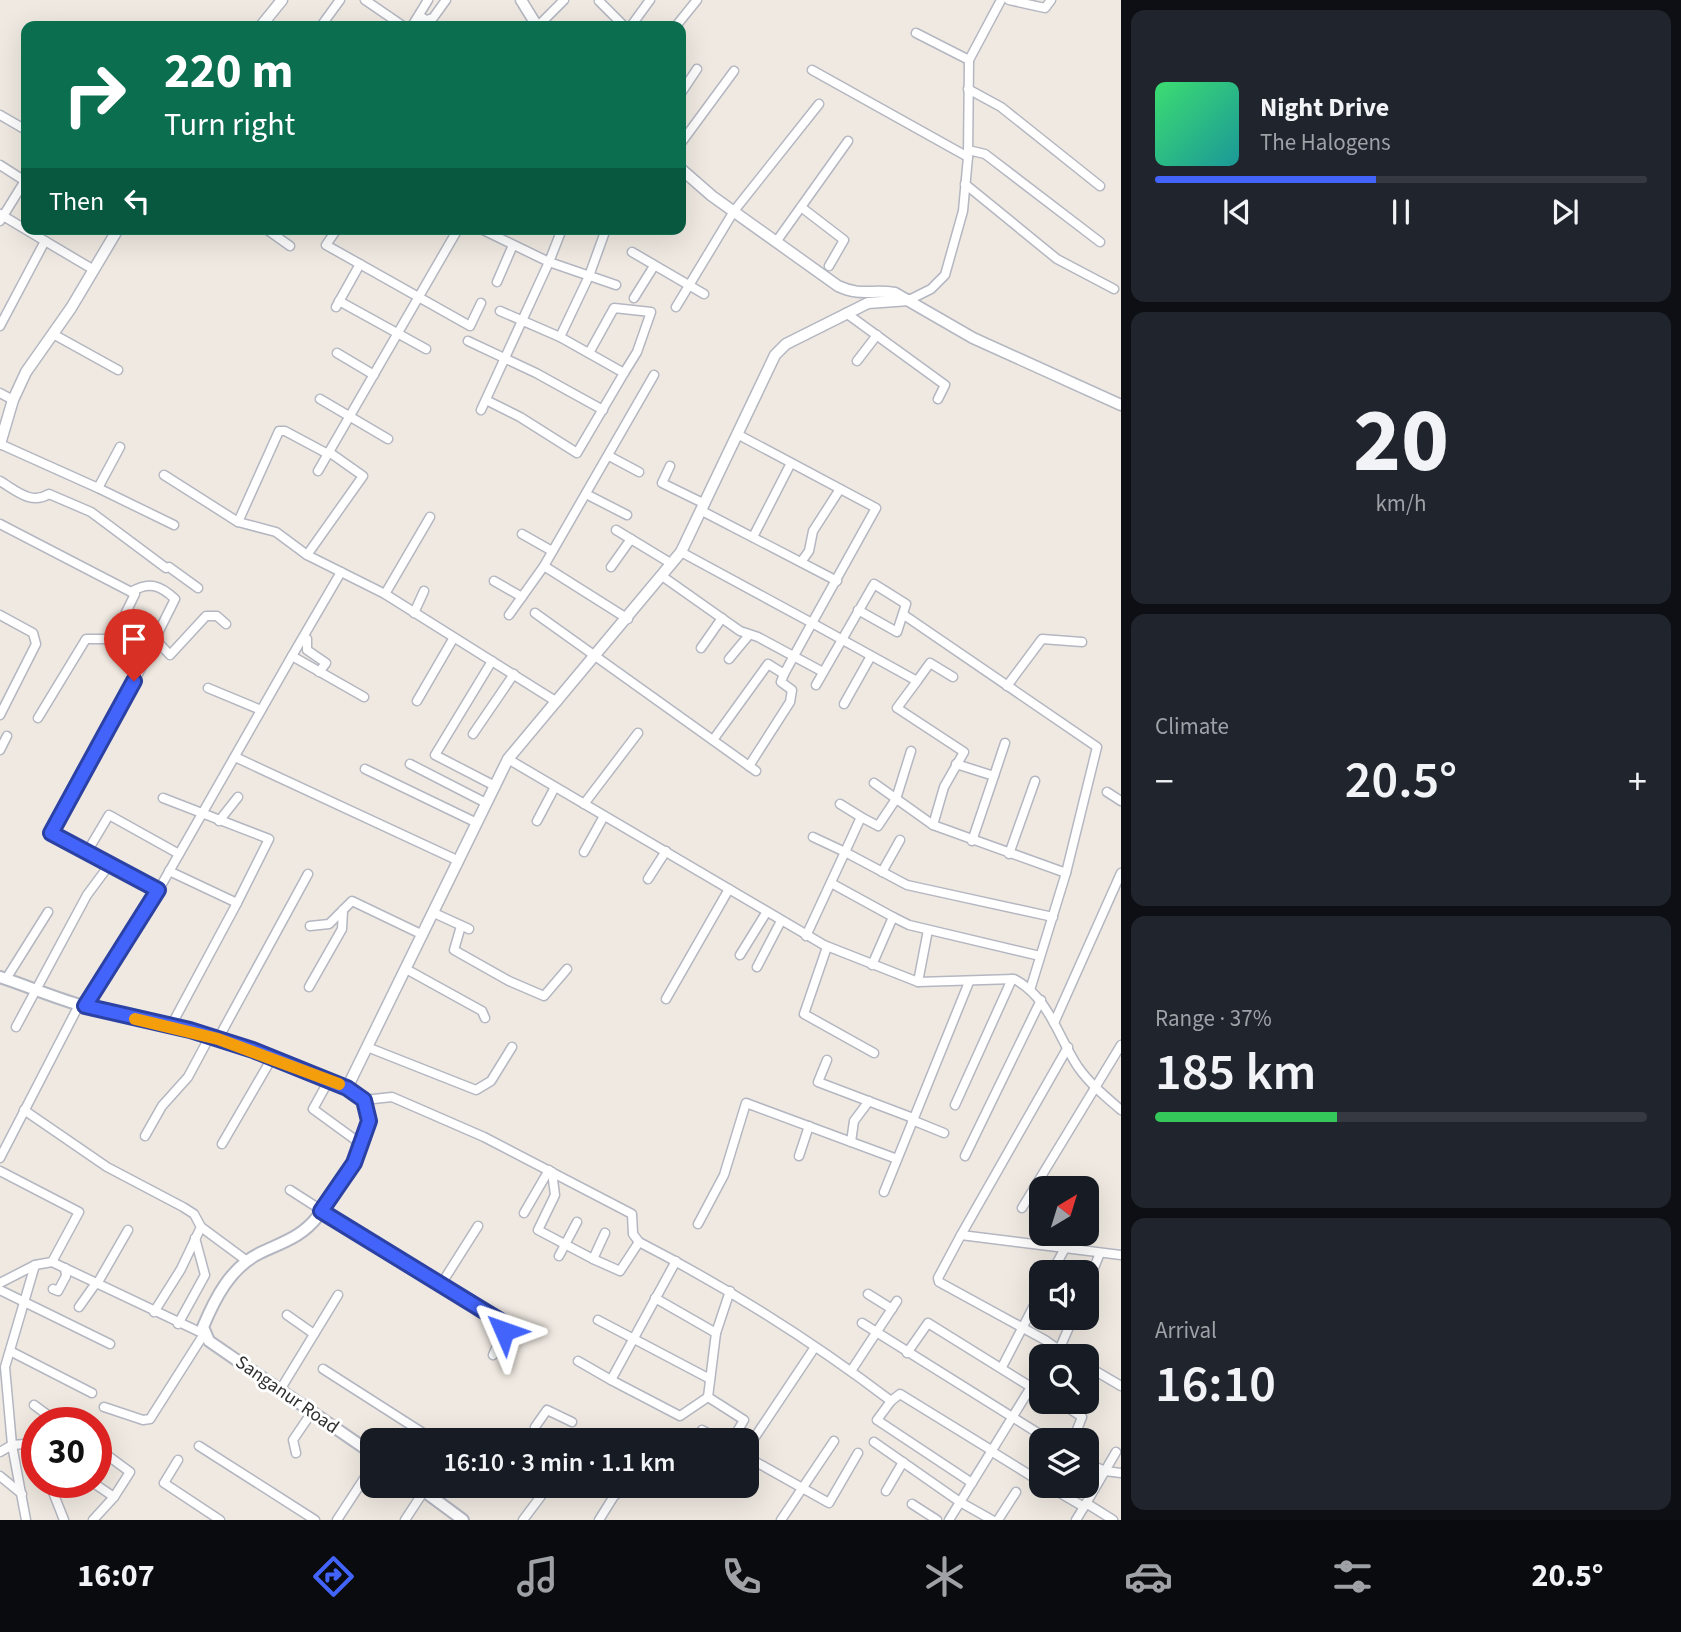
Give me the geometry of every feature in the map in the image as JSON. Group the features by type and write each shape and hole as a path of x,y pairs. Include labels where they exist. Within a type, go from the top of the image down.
{"main road":[{"path":"3,978 82,1006 214,1037 329,1080 364,1100 369,1121 354,1163 321,1211 301,1234 247,1261 227,1280 210,1309 203,1327 205,1334"},
{"name":"Sanganur Road","path":"205,1334 209,1341 360,1445"},
{"path":"435,1498 463,1520"}],"street":[{"path":"265,21 282,0"},
{"path":"325,21 340,0"},
{"path":"365,0 396,21"},
{"path":"416,21 428,0"},
{"path":"420,16 426,20 433,18 446,0"},
{"path":"521,0 535,21"},
{"path":"543,21 564,0"},
{"path":"635,21 650,0"},
{"path":"680,21 697,0"},
{"path":"347,1088 508,759 628,619 681,552 775,355 786,344 846,313 868,303 909,300 916,294 931,289 945,275 963,211 968,153 969,60 1001,0"},
{"path":"1010,0 1045,8 1051,0"},
{"path":"598,1 619,21"},
{"path":"916,33 969,60"},
{"path":"686,86 697,69"},
{"path":"813,70 968,153 985,154 1100,242"},
{"path":"686,136 734,71"},
{"path":"968,89 1001,107 1100,186"},
{"path":"676,307 734,211 819,104"},
{"path":"0,115 21,127"},
{"path":"776,242 848,141"},
{"path":"0,165 21,177"},
{"path":"686,173 838,286 856,295 881,291 909,300 973,338 1121,405"},
{"path":"965,184 1057,259 1114,289"},
{"path":"21,187 1,217 21,228"},
{"path":"801,206 844,240 829,266"},
{"path":"33,235 94,270"},
{"path":"114,235 26,372 13,400 0,444 174,525"},
{"path":"275,235 290,246"},
{"path":"333,235 326,245 470,326 481,303"},
{"path":"318,471 455,235"},
{"path":"493,235 549,262 616,285"},
{"path":"481,410 560,235"},
{"path":"560,337 589,276 604,235"},
{"path":"0,326 44,241"},
{"path":"497,282 513,245"},
{"path":"632,252 704,294"},
{"path":"360,264 338,304 426,349"},
{"path":"634,298 654,266"},
{"path":"486,400 520,417 577,453 637,352 651,312 614,308 589,353"},
{"path":"500,311 560,337 624,373"},
{"path":"846,313 945,385 938,399"},
{"path":"53,334 118,370"},
{"path":"857,361 877,335"},
{"path":"468,341 603,410"},
{"path":"337,353 374,375"},
{"path":"509,615 544,566 654,375"},
{"path":"0,393 13,400"},
{"path":"320,400 388,439"},
{"path":"238,522 279,431 285,431 329,453 363,476 307,555"},
{"path":"535,612 752,768 790,702 792,691 782,682 784,674 876,508 737,434"},
{"path":"99,488 120,447"},
{"path":"609,456 639,472"},
{"path":"753,537 791,463"},
{"path":"670,466 662,483 753,537 837,580"},
{"path":"164,475 238,522 276,531 307,555 385,594 557,702"},
{"path":"0,481 30,499 40,500 50,494 92,512 166,568 169,567 198,588"},
{"path":"801,562 809,551 813,531 840,489"},
{"path":"586,494 627,515"},
{"path":"385,594 430,517"},
{"path":"0,524 135,594 113,639"},
{"path":"616,530 672,564"},
{"path":"522,534 552,551"},
{"path":"611,567 631,539"},
{"path":"681,552 917,681"},
{"path":"544,566 628,619"},
{"path":"0,1158 82,1006 169,872 341,572"},
{"path":"662,576 749,635 823,672"},
{"path":"495,581 522,597"},
{"path":"131,592 145,584 153,585 175,599 155,639 170,655 206,616 217,616 226,624"},
{"path":"816,685 858,610 874,584 906,604 897,632 858,610"},
{"path":"414,614 424,591"},
{"path":"0,615 33,633 36,644 0,715"},
{"path":"904,615 1097,747 1066,873 1030,990"},
{"path":"701,648 722,618"},
{"path":"729,659 749,635"},
{"path":"38,718 86,639 113,639 146,659 51,833 158,890"},
{"path":"307,639 307,650 326,663 319,672"},
{"path":"417,701 453,639"},
{"path":"1007,686 1042,639 1082,642"},
{"path":"292,656 364,697"},
{"path":"844,704 871,656"},
{"path":"492,661 435,755 495,786"},
{"path":"933,825 944,788 964,752 897,708 930,663 953,677"},
{"path":"713,740 768,664 784,674"},
{"path":"473,734 514,674"},
{"path":"208,688 261,710"},
{"path":"584,804 638,733"},
{"path":"0,750 7,736"},
{"path":"972,841 1005,743"},
{"path":"840,804 877,826 896,799 911,751"},
{"path":"234,757 458,861"},
{"path":"508,759 666,851 766,914 827,947 918,982 1012,979 1041,1000 1094,1086 1121,1110"},
{"path":"410,764 486,803"},
{"path":"957,764 995,776"},
{"path":"366,769 477,824"},
{"path":"1009,854 1035,781"},
{"path":"874,783 933,825 1066,873"},
{"path":"537,821 555,787"},
{"path":"1107,792 1121,801"},
{"path":"219,821 238,797"},
{"path":"163,798 201,815 269,839 172,1026"},
{"path":"87,852 109,815 179,854"},
{"path":"584,852 604,816"},
{"path":"806,936 861,817"},
{"path":"813,837 907,885 1053,917"},
{"path":"882,872 900,840"},
{"path":"648,879 666,851"},
{"path":"16,1027 87,895 110,864"},
{"path":"169,872 237,903"},
{"path":"1054,1023 1121,873"},
{"path":"145,1136 162,1106 188,1077 214,1037 308,874"},
{"path":"831,883 893,917 928,930 1040,956"},
{"path":"666,999 729,889"},
{"path":"310,926 329,925 352,901 423,935"},
{"path":"309,987 342,929 343,910"},
{"path":"3,978 48,912"},
{"path":"433,913 465,928 454,950 509,981 544,996 567,969"},
{"path":"740,955 766,914"},
{"path":"872,965 893,917"},
{"path":"757,967 781,921"},
{"path":"918,982 928,930"},
{"path":"827,947 804,1014 874,1053"},
{"path":"406,969 482,1011 485,1018"},
{"path":"955,1105 1012,979"},
{"path":"884,1192 969,982"},
{"path":"965,1156 1041,1000"},
{"path":"1022,1208 1121,1045"},
{"path":"367,1047 476,1090 491,1081 512,1047"},
{"path":"1044,1344 939,1282 961,1235 1068,1047"},
{"path":"222,1144 272,1058"},
{"path":"827,1060 818,1082 944,1133"},
{"path":"329,1080 313,1109 361,1144"},
{"path":"364,1100 392,1097 484,1137 632,1214 633,1234 639,1242 730,1291 851,1370 891,1401"},
{"path":"851,1142 854,1121 869,1101"},
{"path":"698,1224 724,1175 747,1103 897,1159"},
{"path":"24,1110 107,1167 194,1214 201,1227 247,1261"},
{"path":"799,1156 809,1126"},
{"path":"0,1171 79,1212 52,1262"},
{"path":"524,1213 551,1171"},
{"path":"551,1171 555,1195 538,1230 620,1271 639,1242"},
{"path":"290,1190 440,1286 502,1322 504,1331 493,1355"},
{"path":"559,1256 577,1222"},
{"path":"440,1286 478,1226"},
{"path":"154,1312 201,1227"},
{"path":"79,1307 128,1230"},
{"path":"593,1259 604,1233"},
{"path":"961,1235 1064,1250 1121,1255"},
{"path":"178,1324 205,1275 195,1238"},
{"path":"1059,1260 1064,1250"},
{"path":"1097,1260 1100,1253"},
{"path":"611,1380 676,1261"},
{"path":"0,1283 36,1265 52,1262 178,1324 205,1334 150,1419 144,1420 112,1410"},
{"path":"21,1489 12,1446 5,1385 10,1351 36,1265"},
{"path":"54,1289 58,1291 65,1276 65,1268"},
{"path":"0,1290 110,1344"},
{"path":"578,1361 680,1416 708,1397 716,1333 730,1291"},
{"path":"851,1370 895,1305 868,1294"},
{"path":"280,1390 338,1295"},
{"path":"655,1298 716,1333"},
{"path":"287,1315 314,1334"},
{"path":"1002,1367 1029,1315"},
{"path":"598,1320 710,1379"},
{"path":"907,1353 928,1322 1029,1384"},
{"path":"862,1323 1029,1428"},
{"path":"759,1431 815,1347"},
{"path":"10,1351 93,1394"},
{"path":"323,1369 415,1428"},
{"path":"1099,1373 1121,1386"},
{"path":"972,1483 877,1420 891,1401 900,1394 1029,1475"},
{"path":"708,1397 744,1420 739,1428"},
{"path":"949,1520 1011,1418 1029,1399"},
{"path":"536,1427 547,1410 572,1422"},
{"path":"296,1453 292,1446 293,1440 312,1412"},
{"path":"0,1427 11,1435"},
{"path":"780,1520 834,1441"},
{"path":"874,1442 960,1502 992,1520"},
{"path":"0,1452 21,1445"},
{"path":"199,1446 315,1520"},
{"path":"1076,1520 1116,1452"},
{"path":"759,1464 829,1503 858,1453"},
{"path":"93,1520 114,1497 130,1472 112,1459"},
{"path":"178,1461 164,1483 220,1520"},
{"path":"886,1491 903,1462"},
{"path":"1099,1468 1121,1473"},
{"path":"0,1476 21,1493"},
{"path":"337,1520 360,1485"},
{"path":"998,1520 1016,1492"},
{"path":"23,1498 26,1520"},
{"path":"55,1498 64,1520"},
{"path":"405,1520 416,1498"},
{"path":"523,1520 540,1498"},
{"path":"599,1520 613,1498"},
{"path":"1071,1498 1113,1520"},
{"path":"912,1504 937,1520"}],"slow traffic":[{"path":"135,1019 190,1030 253,1050 339,1084"}],"route":[{"path":"134,681 51,833 158,890 85,1006 190,1030 253,1050 347,1088 364,1100 369,1121 354,1163 321,1211 440,1286 493,1315 502,1322 504,1331"}]}
